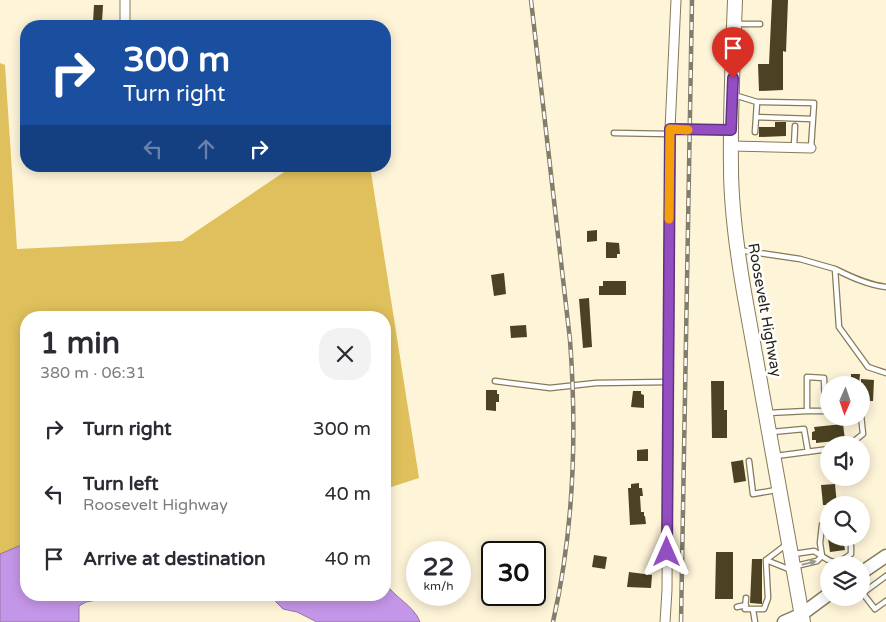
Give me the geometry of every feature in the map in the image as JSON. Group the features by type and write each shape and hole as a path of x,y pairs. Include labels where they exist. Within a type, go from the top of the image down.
{"main road":[{"name":"Roosevelt Highway","path":"734,0 731,130 732,207 737,250 803,618"}],"street":[{"path":"125,0 125,20"},
{"path":"665,622 667,590 670,132 676,0"},
{"path":"670,132 731,130"},
{"path":"731,146 811,148"},
{"path":"870,567 886,556"},
{"path":"784,622 803,618 820,602"}],"lane":[{"path":"734,24 760,24"},
{"path":"732,95 757,102 814,103 811,148"},
{"path":"755,132 757,102"},
{"path":"756,117 812,119"},
{"path":"794,148 795,126"},
{"path":"614,134 670,132"},
{"path":"737,250 800,260 835,269 854,279 876,286 886,287"},
{"path":"835,269 839,327 868,367 886,373"},
{"path":"808,411 807,377 820,378"},
{"path":"495,380 550,388 596,383 668,382"},
{"path":"766,414 820,411"},
{"path":"769,432 804,429 808,452"},
{"path":"774,456 794,452 820,450"},
{"path":"749,462 753,494 780,489"},
{"path":"820,546 822,556"},
{"path":"847,556 851,554 851,546"},
{"path":"766,560 792,558 814,551 822,556"},
{"path":"766,560 792,558 817,561 820,558"},
{"path":"746,598 746,609 764,608 768,598 766,560"},
{"path":"870,587 885,579"},
{"path":"870,602 875,609 886,601"},
{"path":"738,608 746,605"},
{"path":"752,610 755,622"}],"shaded area":[{"path":"0,63 5,65 17,249 182,241 284,172 371,172 419,478 391,487 391,311 20,311 20,600 0,617"},
{"path":"20,546 20,601 91,601 79,606 79,622 0,622 0,554"},
{"path":"391,590 413,611 420,622 317,622 297,612 283,609 276,601 391,601"}],"building":[{"path":"772,0 788,0 786,52 783,51 783,90 759,91 758,64 769,64"},
{"path":"94,5 103,5 102,20 93,20"},
{"path":"775,122 786,122 786,136 759,137 759,127 775,127"},
{"path":"597,230 597,241 587,242 587,231"},
{"path":"606,242 619,243 620,254 617,254 617,258 606,258"},
{"path":"504,273 506,294 494,296 491,275"},
{"path":"603,281 626,281 626,295 599,295 599,286 603,286"},
{"path":"589,298 592,347 583,348 579,299"},
{"path":"526,325 527,337 511,338 510,326"},
{"path":"851,374 860,374 860,376 851,376"},
{"path":"870,380 874,380 873,401 870,401"},
{"path":"711,381 724,381 724,410 727,410 727,438 712,438"},
{"path":"486,390 497,390 497,394 499,394 499,402 496,402 496,411 486,410"},
{"path":"633,391 641,391 641,394 644,395 644,408 631,407"},
{"path":"843,426 844,436 820,436 820,443 816,443 816,440 812,440 812,432 815,431 814,427"},
{"path":"648,449 648,461 637,461 637,450"},
{"path":"743,460 746,481 734,483 731,462"},
{"path":"639,483 643,496 640,496 641,512 644,512 646,524 630,525 628,488 631,488 631,484"},
{"path":"821,486 835,486 836,496 822,496"},
{"path":"829,546 844,546 845,550 830,552"},
{"path":"716,552 733,552 733,599 715,599"},
{"path":"594,555 607,557 605,569 592,567"},
{"path":"752,559 762,559 762,604 750,603"},
{"path":"629,572 652,575 651,588 627,587"}],"railway":[{"path":"531,0 570,340 572,375 572,482 566,552 553,622"},
{"path":"681,622 692,0"}],"slow traffic":[{"path":"669,219 670,129 688,130"}],"route":[{"path":"667,552 670,129 731,130 733,78"}]}
